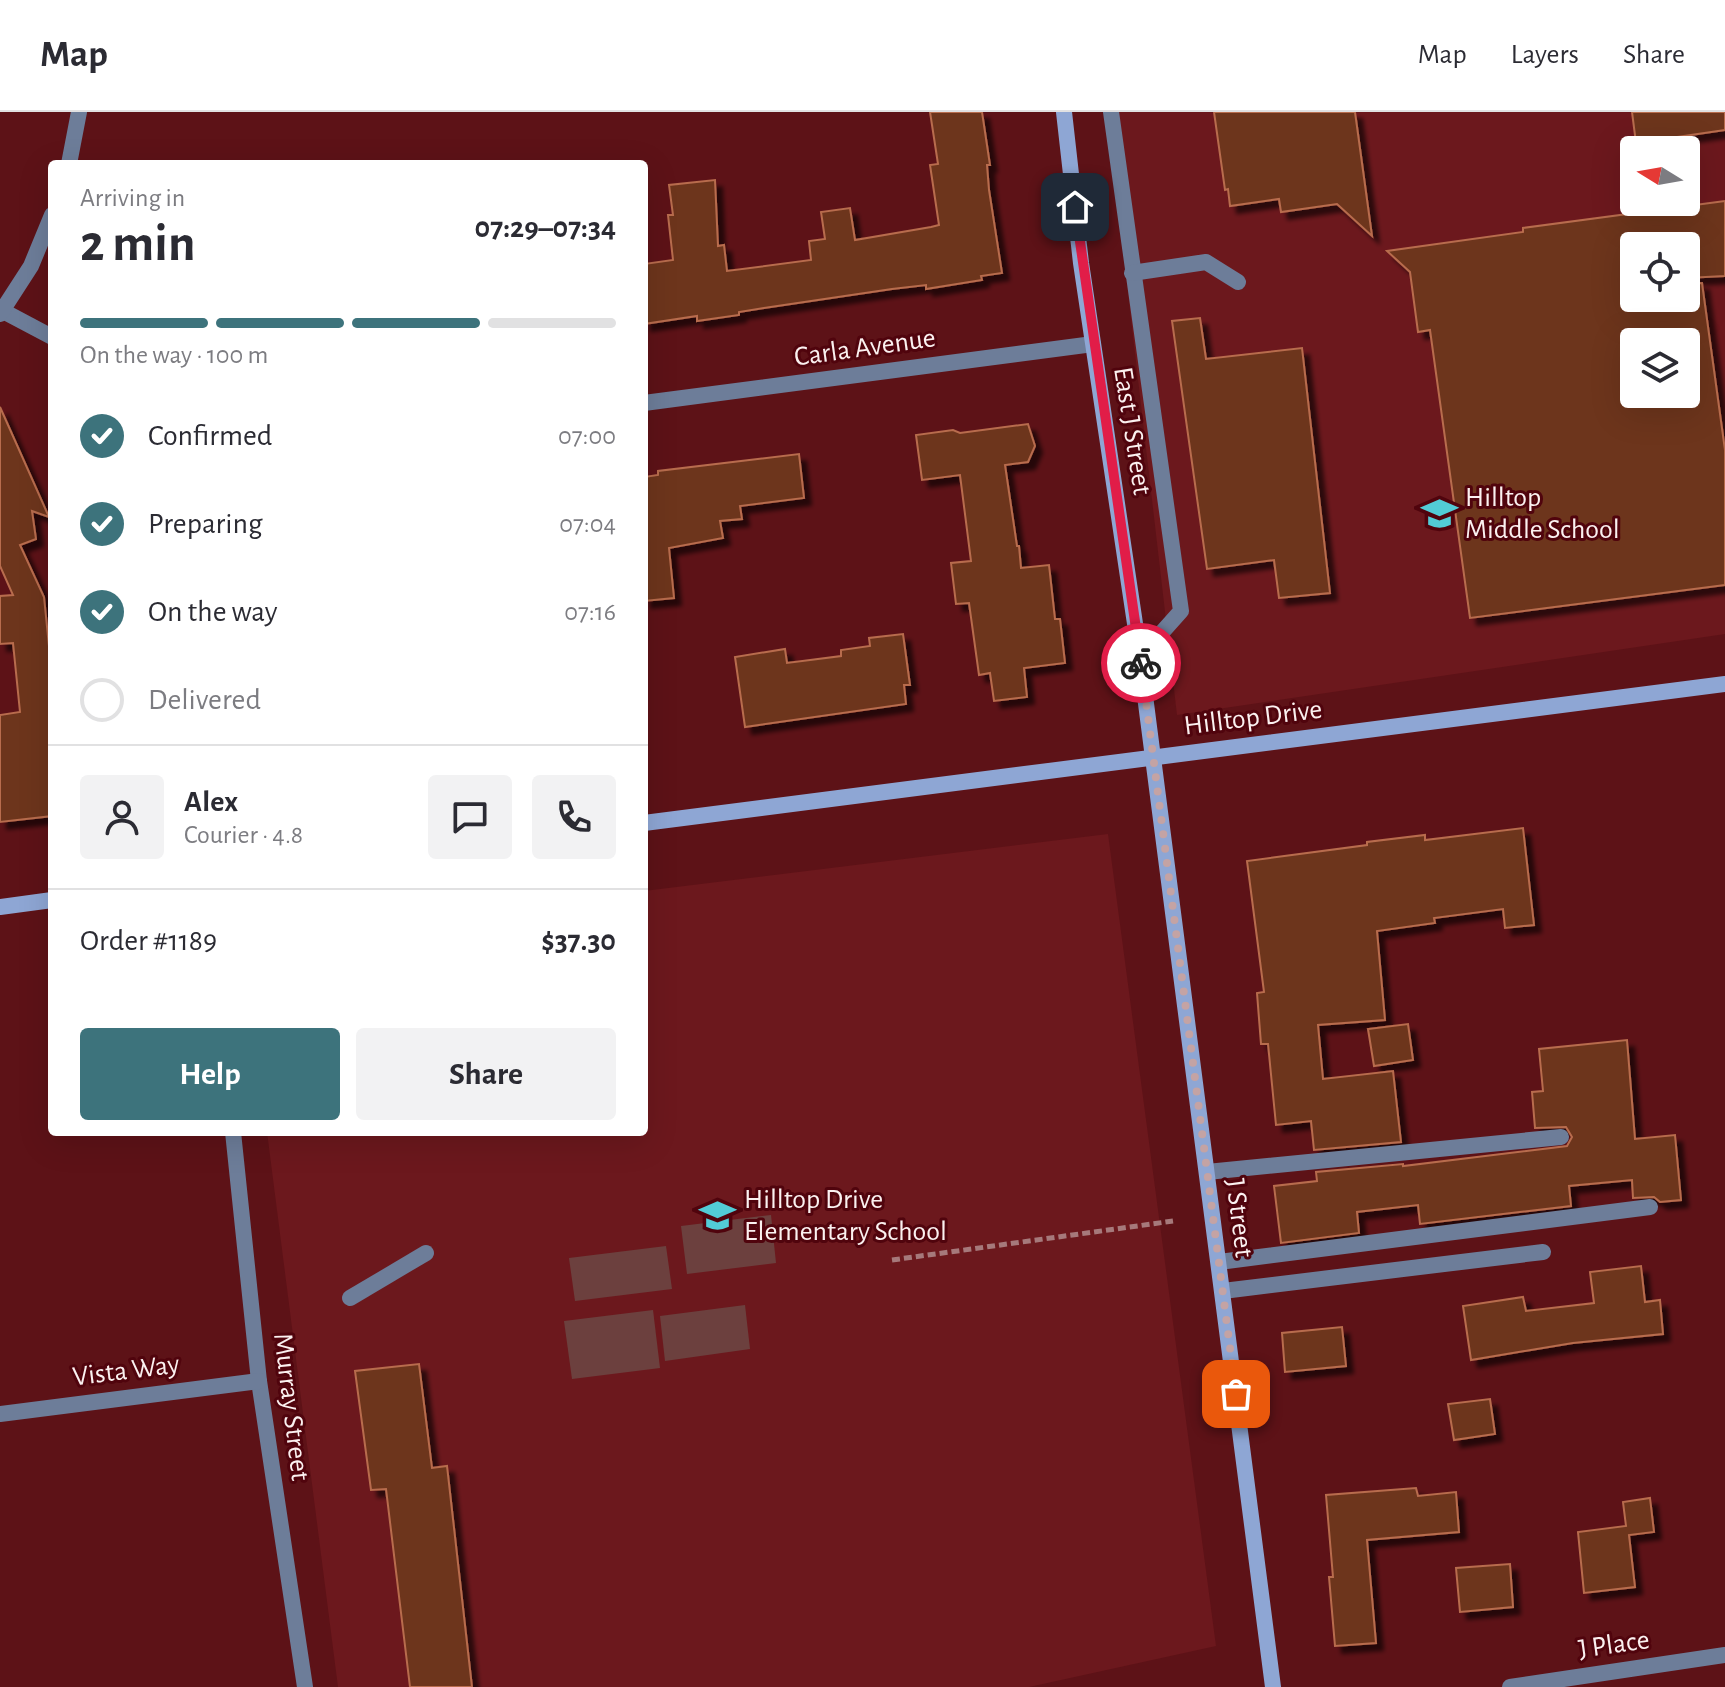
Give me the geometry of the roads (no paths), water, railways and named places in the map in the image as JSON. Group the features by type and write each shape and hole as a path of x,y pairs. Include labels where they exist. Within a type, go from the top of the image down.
{"street":[{"path":"70,160 79,112"},
{"name":"East J Street","path":"1064,112 1093,344 1152,757"},
{"path":"1111,112 1181,611 1140,657"},
{"path":"48,225 31,266 1,313 48,335"},
{"path":"1132,273 1206,262 1238,282"},
{"name":"Carla Avenue","path":"648,402 1093,344"},
{"name":"Hilltop Drive","path":"648,822 1725,684"},
{"name":"J Street","path":"1152,757 1273,1687"},
{"path":"0,907 48,901"},
{"name":"Murray Street","path":"233,1136 259,1381 305,1687"},
{"path":"1207,1172 1561,1137"},
{"path":"1219,1262 1650,1207"},
{"path":"1223,1291 1543,1252"},
{"path":"350,1298 426,1253"},
{"name":"Vista Way","path":"0,1414 259,1381"},
{"name":"J Place","path":"1510,1687 1725,1655"}],"place":[{"name":"Hilltop Middle School","path":"1439,514"},
{"name":"Hilltop Drive Elementary School","path":"718,1216"}]}
